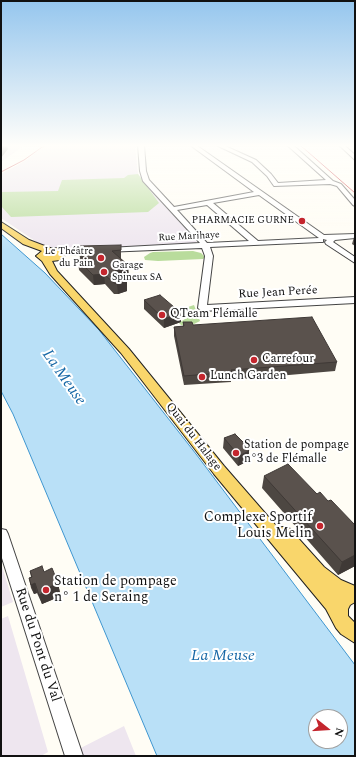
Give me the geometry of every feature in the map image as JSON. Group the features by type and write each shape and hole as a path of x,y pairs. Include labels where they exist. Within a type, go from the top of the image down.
{"main road":[{"path":"1,224 26,242 51,255"},
{"path":"1,228 28,249 51,255"},
{"name":"Quai du Halage","path":"51,255 60,270 108,321 229,471 306,560 318,572 335,585 354,594"},
{"name":"Quai du Halage","path":"51,255 53,272 125,351 219,470 332,603 347,628 355,634"},
{"name":"Quai du Halage","path":"339,615 341,603 349,596 354,594"}],"street":[{"path":"146,180 206,246"},
{"path":"241,180 355,261"},
{"path":"273,180 276,185"},
{"path":"172,209 275,188 276,185 331,182 339,185 355,204"},
{"path":"208,202 256,243"},
{"name":"Rue Marihaye","path":"51,255 355,236"},
{"name":"Rue Jean Perée","path":"206,246 209,256 202,308 355,300"},
{"name":"Rue du Pont du Val","path":"1,534 74,756"}],"shaded area":[{"path":"1,180 143,180 197,242 193,244 102,248 44,247 1,218"},
{"path":"1,563 13,602 1,607"},
{"path":"8,616 48,752 41,756 1,756 1,619"},
{"path":"124,726 136,756 65,756"}],"green space":[{"path":"62,180 143,180 159,203 148,212 11,217 1,206 1,192 58,191"},
{"path":"193,251 201,253 205,257 203,259 158,261 145,260 144,257 153,252"},
{"path":"194,305 200,321 190,326 181,325 179,323 185,319 181,311 182,309"}],"water":[{"name":"La Meuse","path":"1,234 45,273 99,330 196,454 355,665 355,756 157,756 13,414 1,391"}],"building":[{"path":"121,245 121,250 112,251 128,265 115,270 127,281 117,284 104,274 93,275 78,260 92,251 79,251 80,246"},
{"path":"160,295 181,313 164,319 144,300"},
{"name":"Carrefour","path":"312,317 337,362 231,370 232,372 184,376 174,327 184,326 183,322 192,322 193,325"},
{"path":"235,434 247,446 246,447 249,451 239,456 224,438"},
{"name":"Complexe Sportif Louis Melin","path":"288,464 317,494 320,492 328,501 331,500 355,525 355,555 342,562 264,476"},
{"path":"42,566 44,572 52,568 58,583 50,587 51,589 39,595 35,583 31,585 29,578 32,577 30,571"}],"railway":[{"path":"340,180 355,193"}],"place":[{"name":"PHARMACIE GURNE","path":"302,221"},
{"name":"Le Théâtre du Pain","path":"101,258"},
{"name":"Garage Spineux SA","path":"104,272"},
{"name":"QTeam Flémalle","path":"162,315"},
{"name":"Carrefour","path":"254,360"},
{"name":"Lunch Garden","path":"202,377"},
{"name":"Station de pompage n°3 de Flémalle","path":"236,453"},
{"name":"Complexe Sportif Louis Melin","path":"320,526"},
{"name":"Station de pompage n° 1 de Seraing","path":"46,590"}]}
